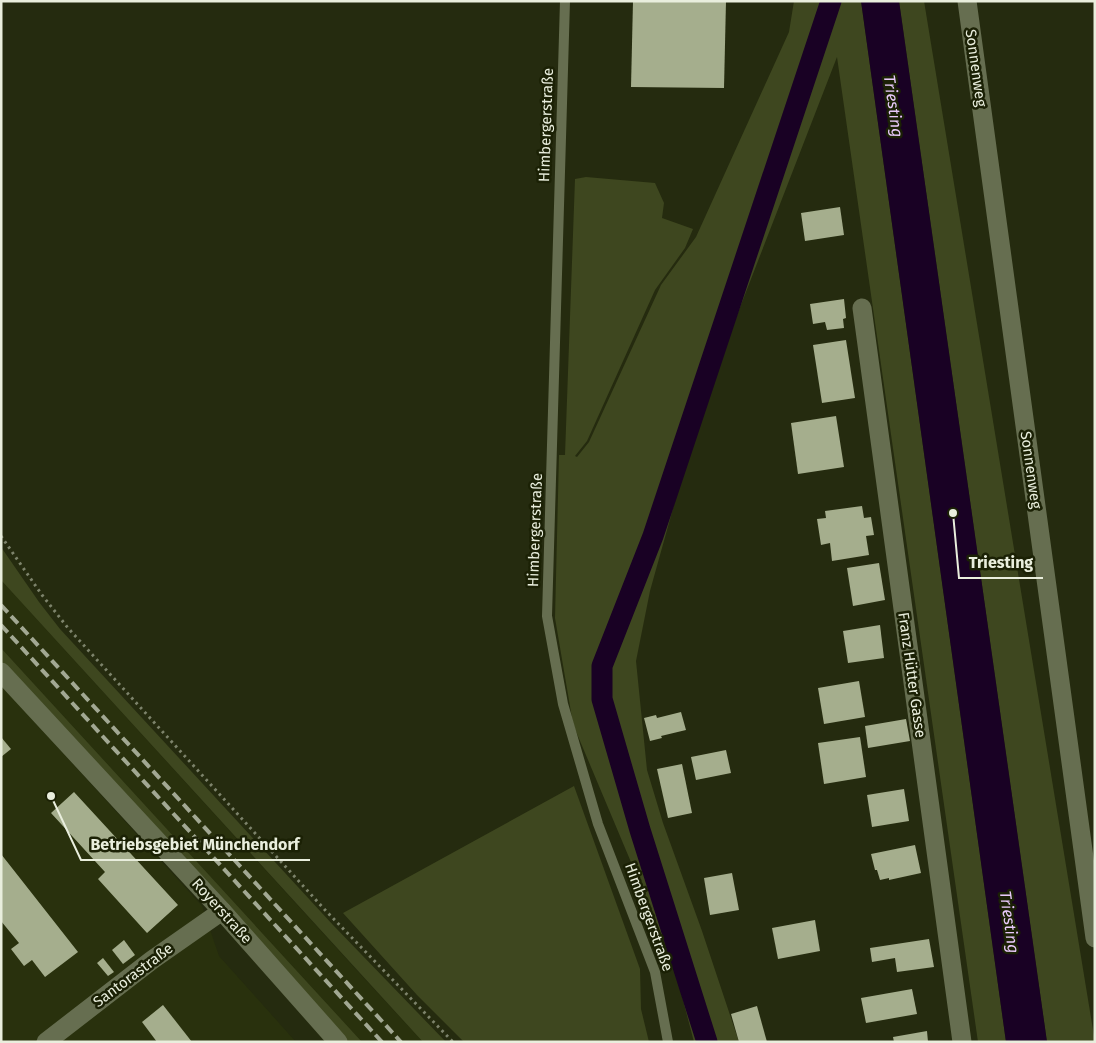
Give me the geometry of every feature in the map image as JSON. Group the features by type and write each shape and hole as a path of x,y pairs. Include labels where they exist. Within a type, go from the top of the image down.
{"street":[{"name":"Sonnenweg","path":"966,1 1095,938"},
{"name":"Franz Hütter Gasse","path":"862,308 962,1042"},
{"name":"Royerstraße","path":"1,672 222,911 338,1042"},
{"name":"Santorastraße","path":"46,1042 152,960 222,911"}],"lane":[{"name":"Himbergerstraße","path":"565,1 547,616 563,704 598,824 655,972 668,1042"}],"path":[{"path":"1,536 68,628 326,911 453,1042"}],"shaded area":[{"path":"794,1 861,1 1006,1042 978,1042 837,57 701,408 650,591 636,661 647,770 663,823 739,1042 694,1042 673,962 572,718 555,618 559,455 565,455 575,179 586,177 655,183 664,203 662,218 693,229 685,248 655,290 587,441 575,456 577,457 589,442 661,285 696,237 789,32"},
{"path":"899,1 924,1 1095,1042 1047,1042"},
{"path":"1,547 60,629 333,925 446,1042 423,1042 1,580"},
{"path":"1,580 423,1042 362,1042 1,648"},
{"path":"1,648 362,1042 345,1042 1,665"},
{"path":"1,685 202,906 219,956 296,1042 1,1042"},
{"path":"574,786 640,969 641,1009 649,1042 464,1042 417,995 343,913"}],"water":[{"path":"861,1 899,1 1047,1042 1006,1042"}],"building":[{"path":"633,1 726,1 724,88 631,87"},
{"path":"840,207 844,235 805,241 801,213"},
{"path":"844,299 846,318 843,319 844,328 827,330 825,322 813,324 810,304"},
{"path":"846,340 855,398 822,403 813,345"},
{"path":"836,416 844,467 798,474 791,423"},
{"path":"862,506 864,518 871,517 874,535 866,536 869,555 832,561 830,543 821,545 817,519 826,518 825,511"},
{"path":"879,563 885,600 853,606 847,568"},
{"path":"880,625 884,658 848,663 843,631"},
{"path":"859,681 865,717 824,724 818,688"},
{"path":"681,712 686,730 661,736 662,738 650,741 644,718 656,715 657,718"},
{"path":"906,719 910,741 868,748 865,726"},
{"path":"1,737 11,749 1,757"},
{"path":"860,737 866,777 824,784 818,743"},
{"path":"726,750 731,773 696,780 691,757"},
{"path":"682,764 692,813 668,818 657,769"},
{"path":"904,789 909,821 872,827 867,795"},
{"path":"74,792 178,905 147,933 98,879 105,872 51,813"},
{"path":"915,845 921,873 889,880 889,878 880,880 871,854"},
{"path":"1,854 78,952 45,977 32,960 24,966 11,949 19,943 1,921"},
{"path":"732,873 739,910 710,915 704,878"},
{"path":"815,920 820,951 778,959 772,928"},
{"path":"929,939 934,967 897,972 895,958 872,962 870,948"},
{"path":"124,940 135,955 123,964 112,950"},
{"path":"103,958 114,972 108,976 97,963"},
{"path":"912,989 917,1014 866,1023 861,998"},
{"path":"163,1005 192,1042 157,1042 142,1022"},
{"path":"757,1006 767,1042 739,1042 731,1014"},
{"path":"927,1031 928,1042 894,1042 893,1037"}],"waterway":[{"path":"707,1042 640,830 602,699 602,666 653,536 831,1"}],"railway":[{"path":"1,605 401,1042"},
{"path":"1,625 382,1042"}],"place":[{"name":"Triesting","path":"953,513"},
{"name":"Betriebsgebiet Münchendorf","path":"51,796"}]}
